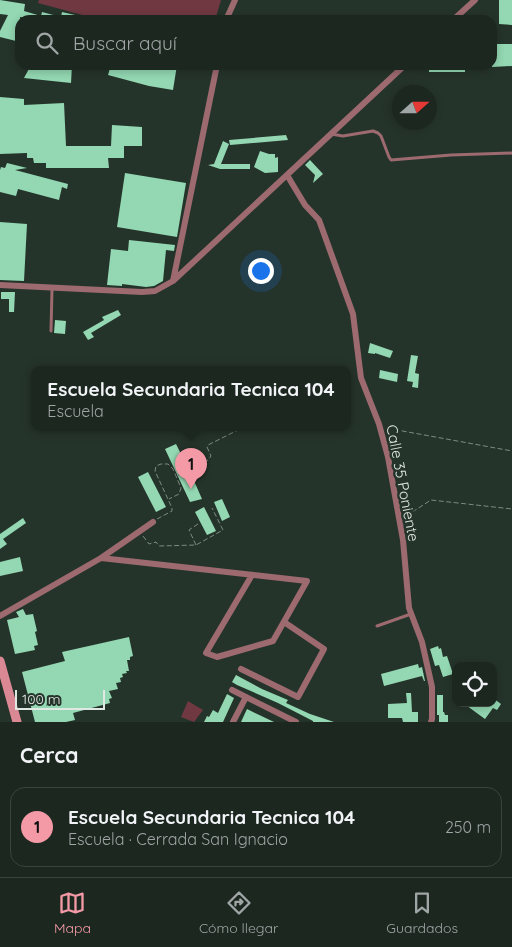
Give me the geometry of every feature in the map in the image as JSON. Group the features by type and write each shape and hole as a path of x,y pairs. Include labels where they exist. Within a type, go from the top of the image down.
{"main road":[{"path":"0,661 17,722"}],"street":[{"path":"228,15 235,0"},
{"path":"458,15 475,0"},
{"path":"173,281 216,70"},
{"path":"0,285 142,292 155,291 173,281 400,70"},
{"name":"Calle 35 Poniente","path":"287,175 305,205 319,220 353,314 361,378 379,424 388,457 403,540 409,608 422,642 432,687 431,722"},
{"path":"0,616 101,558 154,522"},
{"path":"101,558 307,581 273,641 216,657 206,653 252,575"},
{"path":"241,669 298,696 324,649 284,622"},
{"path":"232,690 296,722"},
{"path":"233,722 246,697"}],"lane":[{"path":"332,134 344,136 373,131 378,133 389,157 394,160 451,155 512,153"},
{"path":"51,331 52,288"},
{"path":"377,626 411,614"}],"path":[{"path":"388,457 397,430 512,451"},
{"path":"176,476 208,460 211,456 208,445 236,431"},
{"path":"154,522 172,511 169,499 155,469 156,466 166,463 173,470 181,491 169,499"},
{"path":"399,521 431,500 512,509"},
{"path":"139,532 149,544 156,542 159,546 196,546 223,530 212,508"},
{"path":"196,546 189,530 198,524"}],"shaded area":[{"path":"39,0 221,0 216,15 82,15 38,3"},
{"path":"188,701 203,710 194,722 181,717"}],"building":[{"path":"0,0 25,4 24,11 38,15 15,15 15,41 0,37 0,31 8,15 0,14"},
{"path":"499,0 512,0 512,25 499,24"},
{"path":"42,12 53,15 41,15"},
{"path":"62,12 75,15 61,15"},
{"path":"497,44 512,44 512,66 497,67"},
{"path":"28,70 72,70 71,83 24,78"},
{"path":"110,70 176,70 173,90 108,75"},
{"path":"429,70 465,70 465,72 429,72"},
{"path":"0,97 24,99 24,105 64,103 66,146 111,146 112,125 142,127 142,146 124,146 124,158 108,158 109,168 46,168 46,163 34,163 33,158 27,158 27,153 0,154"},
{"path":"286,135 288,140 230,145 229,140"},
{"path":"223,141 229,144 221,164 250,164 250,169 220,169 208,165 214,164"},
{"path":"260,151 275,154 275,158 278,157 278,172 265,173 254,167"},
{"path":"310,160 323,174 313,183 315,175 305,165"},
{"path":"7,163 27,168 15,170 68,184 67,189 62,187 59,200 18,189 16,196 0,192 0,170 1,167 5,168"},
{"path":"125,173 186,183 177,237 117,227"},
{"path":"0,222 27,224 24,281 0,280"},
{"path":"129,240 175,245 174,251 166,250 163,281 154,286 146,287 122,284 122,286 107,285 111,249 128,251"},
{"path":"1,292 15,292 14,312 9,312 9,299 1,299"},
{"path":"118,310 121,315 91,333 94,337 88,340 83,332 104,320 102,317"},
{"path":"55,320 66,321 65,334 54,333"},
{"path":"370,343 393,351 390,358 375,353 368,353"},
{"path":"411,355 418,356 415,373 419,374 418,388 412,387 413,382 407,381"},
{"path":"380,370 398,374 397,382 379,378"},
{"path":"176,444 202,499 190,502 165,449"},
{"path":"148,472 166,507 156,512 138,477"},
{"path":"222,499 230,517 222,521 214,502"},
{"path":"204,507 216,531 207,535 195,512"},
{"path":"23,518 26,523 3,539 7,544 0,549 0,534"},
{"path":"20,557 23,571 0,576 0,562"},
{"path":"23,609 26,615 33,614 38,645 34,646 35,650 15,654 7,620 19,617 16,612"},
{"path":"129,637 133,656 130,657 130,660 127,660 129,671 122,674 121,682 116,683 118,689 109,691 112,698 109,699 110,703 73,713 75,720 66,722 35,722 22,672 65,661 62,652"},
{"path":"438,646 439,649 441,648 443,657 447,656 452,674 443,677 439,665 435,666 430,649"},
{"path":"418,664 419,668 422,667 425,681 422,676 384,686 381,674"},
{"path":"236,675 288,700 286,703 334,722 313,722 278,703 232,682"},
{"path":"406,693 411,693 412,712 418,712 418,722 403,722 402,718 388,718 388,704 407,703"},
{"path":"227,694 234,698 223,722 204,722 213,710 218,713"},
{"path":"437,695 443,695 443,712 445,715 448,715 448,722 439,722"},
{"path":"497,701 501,704 497,710 493,708 485,719 468,707 497,707"},
{"path":"247,709 253,712 274,722 241,722"}],"place":[{"name":"Escuela Secundaria Tecnica 104","path":"191,489"}]}
